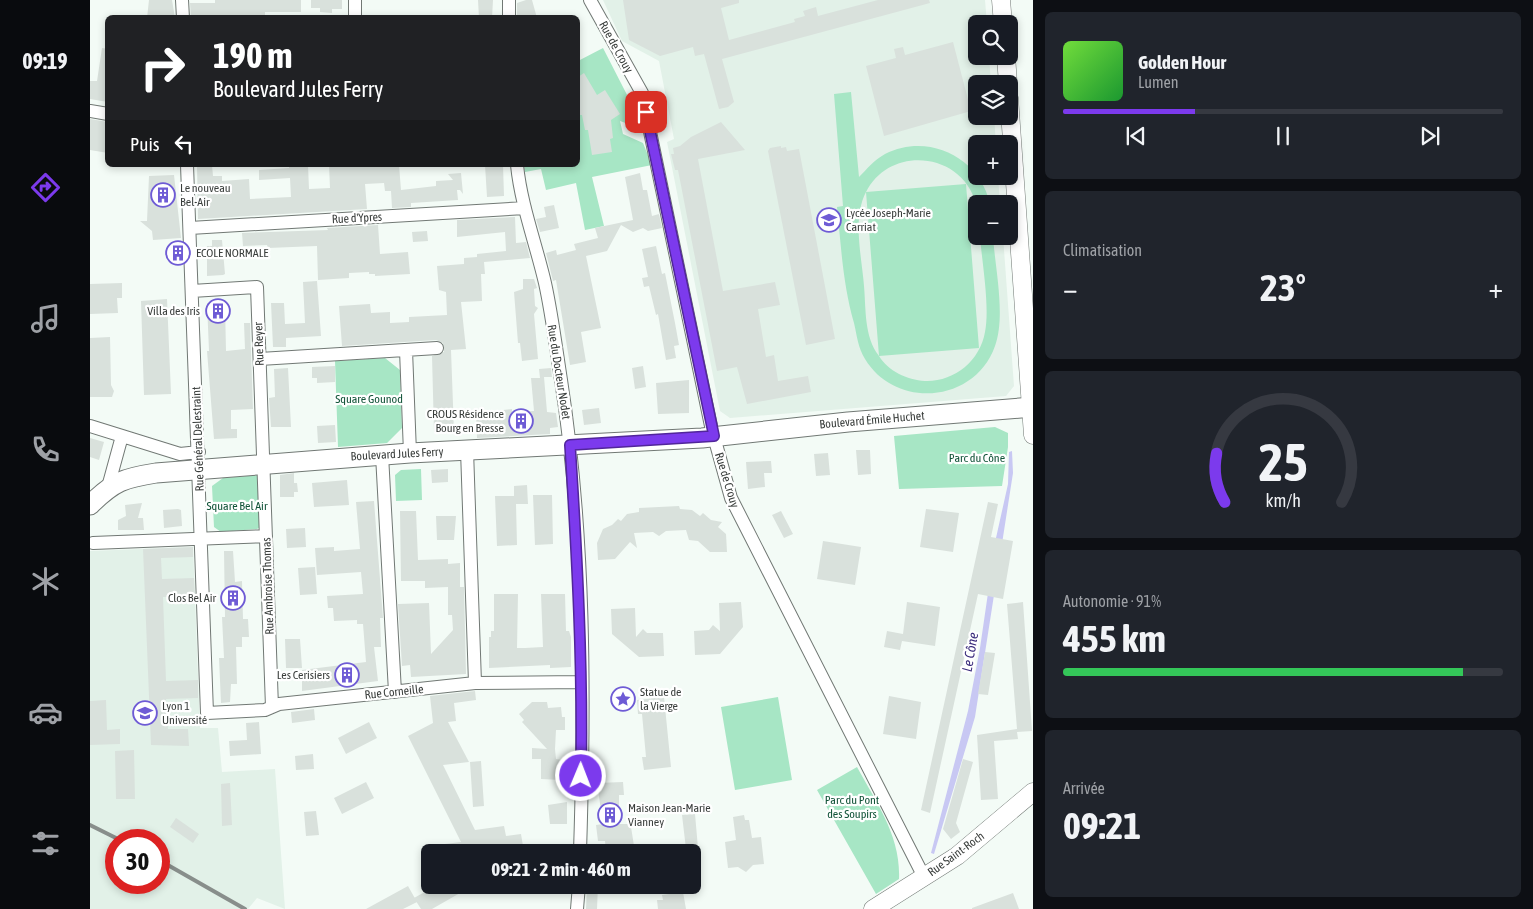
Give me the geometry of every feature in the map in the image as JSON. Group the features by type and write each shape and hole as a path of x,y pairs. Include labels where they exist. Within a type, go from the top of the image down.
{"main road":[{"name":"Boulevard Émile Huchet","path":"714,436 1032,407"},
{"name":"Boulevard Jules Ferry","path":"90,505 108,487 128,478 199,461 264,465 410,453 714,436"}],"street":[{"path":"182,0 183,15"},
{"path":"355,0 355,15"},
{"path":"508,0 508,15"},
{"name":"Rue de Crouy","path":"590,0 642,93 714,436 734,506 924,877"},
{"path":"1001,0 1002,15"},
{"path":"90,111 105,114"},
{"path":"1011,125 1033,435"},
{"name":"Rue Général Delestraint","path":"187,167 207,713"},
{"name":"Rue du Docteur Nodet","path":"517,167 525,208 545,284 570,445 579,574 582,682 580,844"},
{"name":"Rue d'Ypres","path":"190,228 525,208"},
{"name":"Rue Reyer","path":"192,291 257,287 264,465"},
{"path":"260,359 437,348"},
{"path":"406,350 410,453"},
{"path":"90,426 199,461"},
{"path":"108,487 122,436"},
{"path":"467,450 475,683"},
{"path":"382,455 395,692"},
{"name":"Rue Ambroise Thomas","path":"264,465 272,707"},
{"path":"93,543 201,537 266,536"},
{"name":"Rue Corneille","path":"207,713 265,710 272,707 475,683 582,682"},
{"name":"Rue Saint-Roch","path":"873,909 957,856 1033,792"},
{"path":"577,909 578,894"}],"shaded area":[{"name":"Lycée Joseph-Marie Carriat","path":"603,0 985,0 986,15 968,15 968,65 990,65 990,75 968,75 968,125 995,125 995,135 968,135 968,185 999,185 999,195 968,195 968,245 1004,245 1014,386 1006,396 730,418 720,411 667,142 674,139 659,61 622,41"},
{"name":"Lyon 1 Université","path":"193,547 200,728 218,728 222,772 275,769 285,909 257,898 248,909 90,909 90,551"}],"green space":[{"path":"603,48 645,130 620,121 623,134 643,143 652,165 592,177 604,226 585,230 576,183 546,190 541,169 525,172 524,167 580,167 580,60"},
{"path":"851,92 859,177 885,154 902,148 919,146 935,148 964,162 968,166 968,185 982,185 984,188 987,195 972,195 969,187 957,173 942,165 925,160 908,161 891,166 877,177 866,192 860,214 860,251 868,332 874,348 887,366 905,377 925,381 946,378 964,368 978,352 985,332 987,310 981,245 994,245 1000,306 1000,321 995,346 985,365 971,379 953,389 934,393 914,392 896,386 879,375 865,359 859,346 850,309 841,251 837,207 843,206 834,94"},
{"path":"966,184 968,245 971,245 979,348 879,356 866,192"},
{"name":"Square Gounod","path":"385,358 400,370 402,428 387,443 338,447 335,361"},
{"name":"Parc du Cône","path":"995,427 1008,433 1008,447 1002,486 899,489 894,436"},
{"path":"421,469 422,500 396,501 395,475 401,470"},
{"name":"Square Bel Air","path":"260,475 262,526 257,529 221,532 214,527 212,486 223,478"},
{"path":"778,697 792,780 735,790 721,707"},
{"name":"Parc du Pont des Soupirs","path":"857,767 886,820 892,834 899,863 899,879 876,894 817,790"}],"water":[{"name":"Le Cône","path":"1012,451 1013,473 975,717 934,854 931,853 968,711 980,648 996,538 1008,484 1009,452"}],"building":[{"path":"149,0 172,0 174,15 147,15"},
{"path":"215,0 301,0 301,12 265,12 265,15 191,15 190,3 215,3"},
{"path":"311,0 342,0 342,9 332,9 332,13 320,12 320,8 311,8"},
{"path":"478,0 493,0 492,15 479,15"},
{"path":"532,0 536,15 517,15 517,3"},
{"path":"623,0 739,0 739,3 721,8 729,40 795,22 794,19 805,16 803,11 816,7 818,16 878,0 929,0 930,3 722,59 734,102 728,107 719,109 704,54 695,56 693,47 660,56 629,40"},
{"path":"953,42 968,100 968,112 884,136 866,66 896,58 894,49 903,47 905,55"},
{"path":"102,48 105,48 105,102 90,99 90,81 97,81"},
{"path":"584,73 597,95 605,90 620,114 611,120 613,138 610,139 612,152 592,155 588,130 585,130 582,115 580,115 580,76"},
{"path":"90,119 105,122 105,152 90,150"},
{"path":"721,122 745,150 698,159 723,291 775,282 780,305 758,309 766,357 774,355 778,381 808,376 811,392 747,404 737,367 717,371 678,170 675,170 671,154 674,154 673,148 680,146 691,137"},
{"path":"781,146 781,148 786,147 787,151 799,149 835,339 806,345 768,151 770,148"},
{"path":"197,167 212,167 213,176 222,176 222,181 249,179 250,199 291,197 290,178 259,180 259,170 308,167 309,189 330,188 329,167 399,167 401,190 436,186 436,181 453,180 448,174 461,173 463,194 460,190 457,190 458,200 411,203 411,207 392,208 391,191 385,191 384,183 365,184 367,209 198,219"},
{"path":"485,167 503,167 504,196 487,197"},
{"path":"640,173 643,190 647,190 652,216 659,214 662,228 648,231 643,228 633,232 621,225 607,251 586,256 601,328 581,332 586,362 570,365 556,280 553,281 546,253 556,250 557,255 576,250 574,244 598,238 595,228 633,220 625,177"},
{"path":"174,175 181,238 153,240 152,231 140,221 147,221 149,176"},
{"path":"554,205 559,228 540,232 536,219 546,217 544,207"},
{"path":"515,217 516,243 526,242 530,258 484,262 485,274 481,274 482,301 461,302 466,349 451,350 454,432 434,432 432,356 444,352 443,343 436,340 342,346 339,306 370,304 371,313 390,312 390,323 409,322 409,317 447,315 446,292 439,290 437,266 464,264 464,258 477,257 477,254 506,251 505,232 457,237 457,220"},
{"path":"378,225 380,254 408,252 410,274 375,276 375,274 369,274 369,272 349,273 349,278 318,280 317,246 268,248 267,245 243,246 242,233 328,230 327,228"},
{"path":"427,231 428,241 413,242 412,232"},
{"path":"212,240 222,240 225,274 223,275 207,276 207,246 212,246"},
{"path":"656,246 662,274 665,273 679,345 674,346 676,358 666,360 658,314 656,315 649,286 644,287 642,278 648,277 642,249"},
{"path":"523,279 534,279 537,288 534,289 535,306 538,308 534,314 538,359 522,361 520,343 518,343 514,292 523,289"},
{"path":"317,281 321,336 286,338 286,347 273,347 271,303 284,303 285,324 305,323 303,282"},
{"path":"122,283 122,298 117,298 118,313 90,314 90,284"},
{"path":"167,299 171,394 144,395 141,301"},
{"path":"207,303 223,303 225,305 226,351 245,349 244,323 250,323 253,409 231,410 231,429 237,429 237,438 214,439 207,351 209,351"},
{"path":"110,337 111,385 114,391 112,397 90,397 90,338"},
{"path":"335,366 335,382 317,383 317,378 312,378 312,367"},
{"path":"643,366 646,387 635,389 632,368"},
{"path":"288,368 291,427 271,427 269,398 275,397 274,369"},
{"name":"CROUS Résidence Bourg en Bresse","path":"551,368 552,377 544,377 547,412 556,413 558,427 550,428 550,434 477,438 476,413 512,409 512,412 534,411 531,378 540,378 539,369"},
{"path":"689,380 689,413 658,414 656,383"},
{"path":"599,408 601,423 584,425 582,410"},
{"path":"335,425 336,442 318,443 317,426"},
{"path":"90,438 104,442 99,460 90,457"},
{"path":"856,450 870,450 871,474 858,475"},
{"path":"828,453 830,475 816,476 814,454"},
{"path":"771,461 772,473 764,473 765,487 748,489 746,462"},
{"path":"448,469 448,482 432,483 431,470"},
{"path":"294,473 294,483 297,483 298,492 294,492 294,497 280,497 280,475"},
{"path":"347,480 349,505 314,507 312,483"},
{"path":"527,485 528,504 516,504 517,545 497,546 495,496 514,496 514,486"},
{"path":"533,495 552,495 553,544 535,545"},
{"path":"374,501 383,618 380,618 381,647 374,647 378,681 302,691 302,670 366,662 363,624 357,624 357,620 334,621 333,608 328,608 327,596 363,594 361,572 317,575 315,548 334,547 334,551 360,549 356,502"},
{"path":"988,502 998,504 991,537 1013,541 1003,599 978,594 930,813 921,810"},
{"path":"142,503 138,518 143,518 144,530 118,530 118,520 126,516 125,505"},
{"path":"679,506 680,509 692,510 700,516 703,513 711,520 722,522 718,527 726,534 727,552 710,552 698,541 689,540 686,530 666,531 659,536 653,532 634,533 637,548 630,542 615,559 598,560 597,543 603,529 612,525 618,519 621,521 627,514 639,512 639,508"},
{"path":"926,509 959,513 953,552 920,547"},
{"path":"163,510 181,510 182,526 164,528"},
{"path":"400,511 416,511 418,560 448,559 448,564 460,563 460,587 464,587 466,674 411,677 410,665 402,666 398,604 429,603 431,654 453,630 452,615 448,615 448,587 425,588 425,581 401,581"},
{"path":"781,511 793,534 784,538 772,515"},
{"path":"436,516 456,516 454,540 437,540"},
{"path":"305,528 306,547 287,548 286,529"},
{"path":"823,541 861,547 855,585 817,579"},
{"path":"193,547 193,557 161,558 162,579 194,578 195,596 163,597 166,681 198,680 198,698 166,699 168,729 188,729 189,746 151,745 143,549"},
{"path":"224,551 233,551 235,582 242,581 243,619 248,619 249,637 242,637 242,647 236,647 237,684 231,684 230,702 221,703 219,658 224,658 222,617 225,617"},
{"path":"315,567 317,594 300,595 298,568"},
{"path":"494,594 518,594 517,648 525,648 543,647 541,594 565,594 566,631 569,631 571,637 571,667 550,668 550,665 489,668 489,637 491,637 491,631 494,631"},
{"path":"741,602 743,627 720,654 695,655 694,631 709,630 713,625 720,631 719,603"},
{"path":"907,602 940,607 935,646 902,641 900,650 884,647 887,631 903,634"},
{"path":"1023,602 1032,731 1017,732 1018,739 994,741 998,799 981,800 977,735 1017,729 1007,604"},
{"path":"635,608 636,637 643,629 647,633 663,633 664,656 639,657 612,634 611,609"},
{"path":"285,639 300,639 302,668 286,668"},
{"path":"985,652 995,653 988,695 978,694"},
{"path":"475,691 476,700 454,703 456,721 448,722 469,762 443,765 475,830 504,826 506,836 521,834 523,844 445,844 461,842 408,736 433,723 430,696"},
{"path":"889,696 921,702 916,739 883,734"},
{"path":"664,697 671,767 644,770 642,757 646,757 642,714 638,714 637,700"},
{"path":"106,700 107,730 120,729 120,744 90,745 90,701"},
{"path":"532,702 547,702 548,708 561,707 562,717 565,717 565,730 556,730 556,759 562,760 561,780 541,779 541,759 532,759 532,748 547,749 522,722 524,720 519,714"},
{"path":"314,709 315,720 292,723 291,712"},
{"path":"259,722 261,754 230,756 229,741 247,740 246,723"},
{"path":"369,722 377,738 346,754 338,738"},
{"path":"134,750 135,799 116,799 115,751"},
{"path":"313,754 314,769 296,770 295,756"},
{"path":"963,759 973,762 956,823 960,832 951,839 943,829"},
{"path":"481,761 484,806 473,807 470,762"},
{"path":"366,782 374,798 342,814 334,798"},
{"name":"Maison Jean-Marie Vianney","path":"623,782 624,795 619,795 619,824 628,824 631,827 634,844 605,844 605,841 598,841 596,825 603,824 597,783"},
{"path":"230,783 232,825 222,826 221,784"},
{"path":"567,802 567,824 550,824 548,805"},
{"path":"316,811 319,835 306,836 304,812"},
{"path":"695,814 698,844 685,844 682,815"},
{"path":"744,815 745,820 749,820 752,838 761,837 764,864 753,865 746,872 738,867 728,868 725,842 736,840 733,817"},
{"path":"176,818 199,834 193,843 170,827"},
{"path":"408,886 417,902 403,909 366,909"},
{"path":"1013,893 1019,909 972,909 972,908"},
{"path":"421,894 458,894 432,909 421,909 414,898"},
{"path":"587,894 598,894 597,909 586,909"},
{"path":"683,894 686,909 658,909 657,900 663,900 662,895"}],"railway":[{"path":"90,825 105,832"},
{"path":"170,866 245,909"}],"place":[{"name":"Le nouveau Bel-Air","path":"163,195"},
{"name":"Lycée Joseph-Marie Carriat","path":"829,220"},
{"name":"ECOLE NORMALE","path":"178,253"},
{"name":"Villa des Iris","path":"218,311"},
{"name":"CROUS Résidence Bourg en Bresse","path":"521,421"},
{"name":"Clos Bel Air","path":"233,598"},
{"name":"Les Cerisiers","path":"347,675"},
{"name":"Statue de la Vierge","path":"623,699"},
{"name":"Lyon 1 Université","path":"145,713"},
{"name":"Maison Jean-Marie Vianney","path":"610,815"}],"route":[{"path":"581,776 582,682 579,574 570,445 714,436 646,112"}]}
